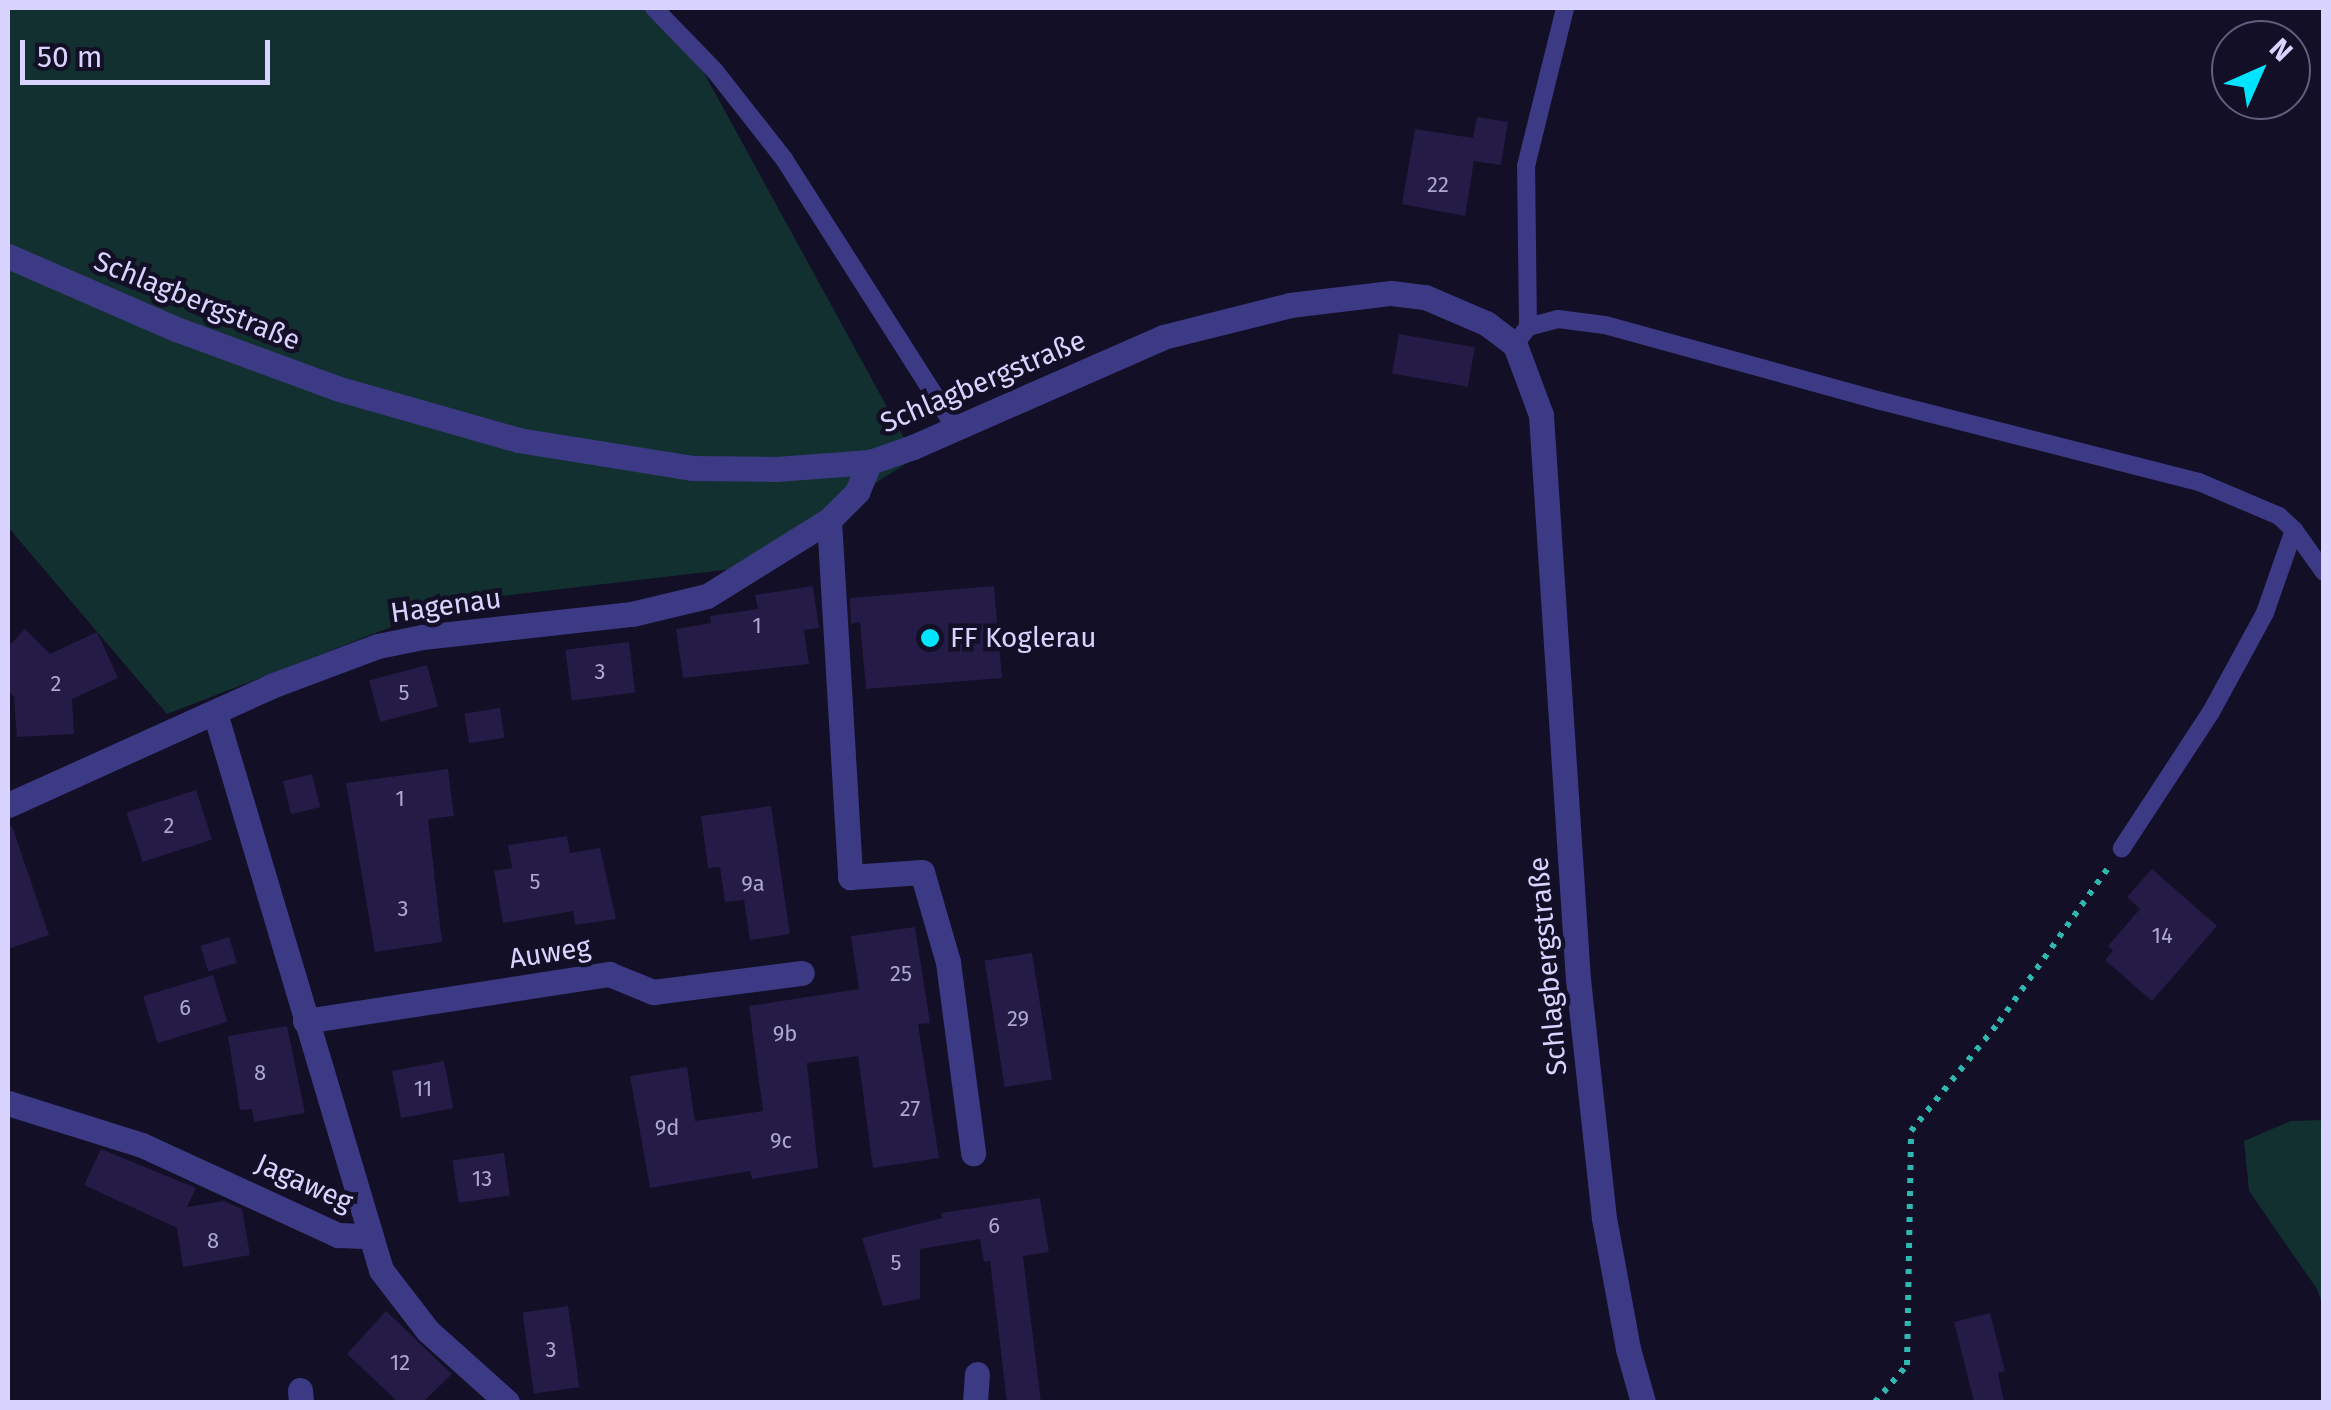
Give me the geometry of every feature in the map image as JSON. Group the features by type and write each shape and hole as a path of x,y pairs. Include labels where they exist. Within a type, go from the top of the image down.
{"street":[{"name":"Schlagbergstraße","path":"8,256 176,329 336,388 518,440 692,468 776,469 870,462 1163,337 1344,296 1425,296 1521,336 1546,452 1580,997 1607,1236 1628,1348 1644,1402"},
{"name":"Hagenau","path":"8,805 299,674 378,646 422,637 677,606 738,580 829,520 857,492 870,462"},
{"path":"829,520 850,877 922,872 948,962 973,1153"},
{"path":"215,714 372,1236"},
{"name":"Auweg","path":"305,1020 608,974 652,992 802,973"},
{"name":"Jagaweg","path":"8,1103 142,1145 338,1235 372,1236 381,1270 404,1304 507,1402"},
{"path":"974,1402 977,1374"}],"lane":[{"path":"654,8 715,71 784,159 956,428"},
{"name":"Schlagbergstraße","path":"1521,336 1526,166 1564,8"},
{"path":"1521,336 1558,320 1605,325 1881,401 2115,459 2260,504 2294,530 2324,572"},
{"path":"2122,848 2236,670 2284,566 2294,530"}],"path":[{"path":"1874,1402 1908,1366 1911,1131 1999,1022 2122,848"}],"green space":[{"path":"8,8 659,8 697,60 915,458 741,568 458,601 167,714 8,527"},
{"path":"2324,1120 2323,1306 2317,1289 2249,1191 2244,1141 2291,1121"}],"building":[{"path":"1477,117 1508,122 1501,165 1474,161 1465,216 1402,204 1415,129 1473,138"},
{"path":"1399,334 1475,347 1468,387 1392,373"},
{"path":"813,586 819,628 804,630 809,664 683,678 676,629 711,623 710,616 758,609 755,595"},
{"name":"FF Koglerau","path":"994,586 1002,678 866,689 860,622 851,624 850,598"},
{"path":"25,629 50,654 97,632 118,678 72,699 74,734 17,737 14,697 8,690 8,647"},
{"path":"629,642 635,693 572,700 565,650"},
{"path":"427,665 438,707 380,722 369,681"},
{"path":"500,708 505,738 469,743 464,714"},
{"path":"448,769 454,816 428,819 442,942 375,952 346,783"},
{"path":"312,774 320,807 291,814 283,781"},
{"path":"196,790 212,839 143,862 127,813"},
{"path":"771,806 790,934 750,940 744,900 725,902 720,867 708,868 701,816"},
{"path":"12,826 49,935 8,949 8,827"},
{"path":"567,836 570,853 600,848 616,919 575,925 573,911 503,923 494,871 512,868 508,845"},
{"path":"2152,869 2217,926 2152,1001 2105,960 2113,951 2108,946 2140,909 2127,897"},
{"path":"915,927 930,1023 918,1024 939,1158 873,1168 858,1056 807,1063 818,1168 752,1179 750,1171 650,1188 630,1076 687,1067 695,1121 763,1111 749,1006 859,989 851,936"},
{"path":"229,937 237,963 208,972 200,946"},
{"path":"1032,953 1052,1079 1005,1087 985,961"},
{"path":"213,975 227,1022 158,1043 143,996"},
{"path":"287,1026 305,1113 254,1122 252,1109 240,1110 228,1036"},
{"path":"444,1061 453,1108 401,1118 392,1071"},
{"path":"101,1149 196,1188 187,1207 224,1201 242,1209 250,1255 183,1267 177,1228 84,1185"},
{"path":"504,1153 510,1196 458,1203 453,1160"},
{"path":"1040,1198 1049,1252 1023,1256 1041,1402 1007,1402 990,1261 984,1262 980,1239 920,1249 920,1299 883,1306 862,1238 942,1218 941,1213"},
{"path":"568,1306 579,1387 534,1394 522,1312"},
{"path":"386,1311 452,1374 423,1402 398,1402 347,1354"},
{"path":"1990,1313 2005,1371 1998,1373 2004,1402 1974,1402 1954,1322"}],"place":[{"name":"FF Koglerau","path":"930,638"}]}
